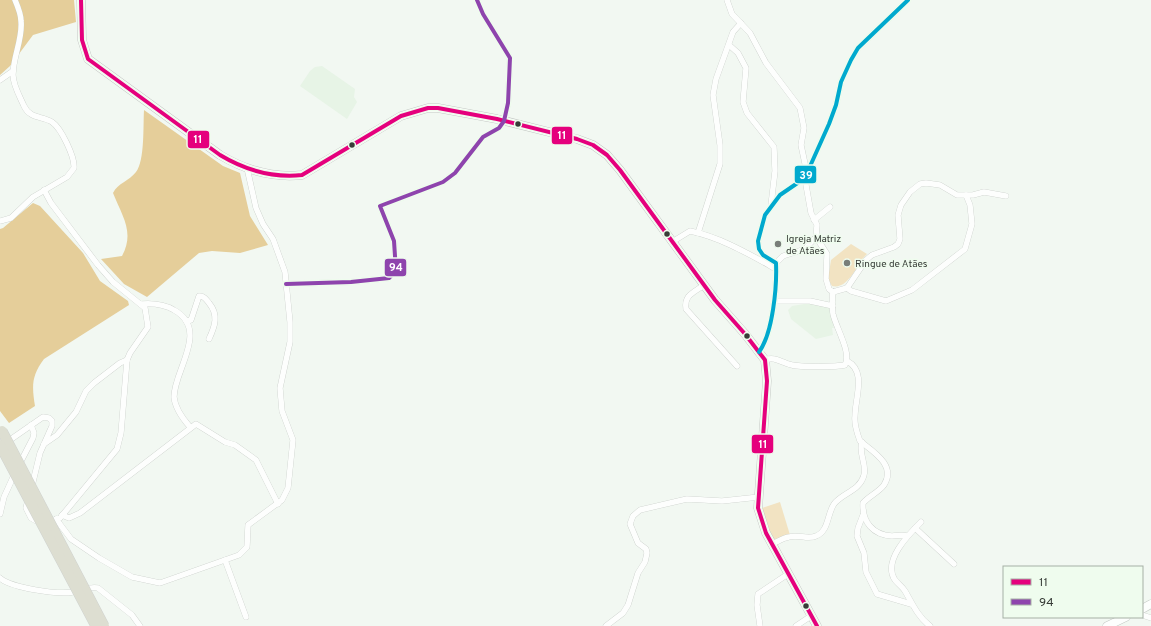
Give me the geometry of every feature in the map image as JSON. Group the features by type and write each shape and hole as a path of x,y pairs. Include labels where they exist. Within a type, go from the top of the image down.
{"highway":[{"path":"2,431 104,626"},
{"path":"0,446 96,626"}],"main road":[{"path":"81,0 82,40 88,59 220,155 246,168 285,176 302,175 401,116 428,108 450,109 559,134 593,145 607,155 620,170 704,286 765,360 767,380 758,508 772,544 817,626"},
{"path":"1107,626 1124,618"}],"street":[{"path":"0,221 11,218 25,204 71,173 75,163 58,128 53,123 35,117 27,112 14,81 13,71 22,27 16,0"},
{"path":"286,284 379,280 389,278 396,272 394,241 380,206 443,182 455,173 483,138 499,128 504,121 508,103 510,58 483,14 478,0"},
{"path":"727,0 732,14 750,34 766,63 800,108 804,128 800,145 807,173 806,186 811,213 817,225 816,237 827,254 826,279 829,289 833,292"},
{"path":"776,266 763,255 759,249 758,242 765,215 771,205 807,173 832,118 841,82 858,48 908,0"},
{"path":"698,233 720,164 720,145 713,95 716,79 733,32 741,23"},
{"path":"728,45 738,53 746,68 743,102 748,113 774,147 775,171 771,205"},
{"path":"0,80 13,71"},
{"path":"56,519 71,539 99,558 132,577 160,583 225,560 244,551 248,543 248,525 278,504 288,488 293,440 282,411 280,388 290,342 290,322 285,272 273,239 263,224 256,208 246,168"},
{"path":"833,292 847,288 866,260 872,255 894,247 898,244 900,239 898,215 904,199 920,184 926,183 940,185 957,195 984,192 1006,196"},
{"path":"0,446 43,417 52,421 52,426 43,444 26,508 31,518 41,523 56,519 62,515 77,499 116,449 121,433 127,360 130,353 148,327 147,314 141,304 113,282 98,265 44,190"},
{"path":"847,288 851,291 886,302 912,290 966,249 972,224 970,205 966,195"},
{"path":"814,220 830,207"},
{"path":"672,242 690,231 735,246 776,266"},
{"path":"759,352 765,343 774,301 777,283 776,266 783,256 805,249 816,237"},
{"path":"704,286 687,296 685,301 686,309 737,366"},
{"path":"765,360 777,359 800,366 838,367 845,365 847,361 847,352 838,333 832,306 833,292"},
{"path":"186,321 191,320 198,296 206,299 212,307 216,322 209,339"},
{"path":"774,301 810,301 832,306"},
{"path":"141,304 158,304 169,307 181,314 186,321 190,335 188,349 175,389 174,400 181,416 190,427"},
{"path":"43,444 58,435 76,412 86,391 94,383 120,363 127,360"},
{"path":"847,361 856,367 859,374 854,417 857,432 862,442 879,455 886,466 887,477 884,484 863,503 863,515 858,528 857,536 864,552 866,572 877,594 911,604"},
{"path":"62,515 69,518 80,513 190,427 196,424 225,442 235,445 256,460 278,504"},
{"path":"0,514 4,498 33,438 34,433 31,425"},
{"path":"772,544 789,536 816,537 821,533 833,506 839,498 858,486 864,476 865,465 860,447 862,442"},
{"path":"606,626 623,613 628,605 638,574 645,562 647,554 646,550 638,543 630,524 633,516 640,510 687,499 722,501 759,497"},
{"path":"863,515 872,530 880,534 907,536"},
{"path":"921,522 907,536 898,548 892,569 894,579 901,586 911,604 930,626"},
{"path":"915,528 954,564"},
{"path":"225,560 246,618"},
{"path":"760,626 757,605 758,594 788,574"},
{"path":"0,578 6,583 20,587 67,593 93,587 98,588 132,615 140,626"},
{"path":"796,626 811,616"}],"shaded area":[{"path":"0,0 74,0 76,22 33,35 10,66 0,75"},
{"path":"322,66 355,89 354,97 357,102 347,119 300,86 310,71 315,67"},
{"path":"144,110 223,166 240,173 250,216 268,245 240,253 212,251 199,253 147,297 124,284 101,259 122,256 126,247 126,224 113,193 136,172 139,167 142,152"},
{"path":"33,203 40,206 83,253 100,281 128,301 129,305 44,359 35,376 33,393 35,406 9,423 0,411 0,229"},
{"path":"851,244 867,254 848,280 838,286 832,286 828,279 831,260"},
{"path":"810,303 830,307 834,328 832,328 833,335 816,339 791,319 788,310 792,306"},
{"path":"780,502 790,535 774,540 771,539 762,508"}],"transit line":[{"name":"11","path":"81,0 82,40 88,59 220,155 249,169 270,174 291,176 302,175 401,116 428,108 438,108 497,119 577,139 593,145 607,155 620,170 715,300 745,334 765,360 767,381 758,508 766,533 817,626"},
{"name":"94","path":"286,284 351,282 389,278 396,271 394,241 380,206 443,182 455,173 483,137 499,128 504,121 508,103 510,58 483,14 477,0"},
{"name":"39","path":"759,352 764,344 771,322 776,284 776,263 763,255 759,249 758,241 765,215 780,195 799,182 807,173 829,124 836,105 841,82 858,48 908,0"}],"place":[{"name":"Igreja Matriz de Atães","path":"778,244"},
{"name":"Ringue de Atães","path":"847,263"}]}
